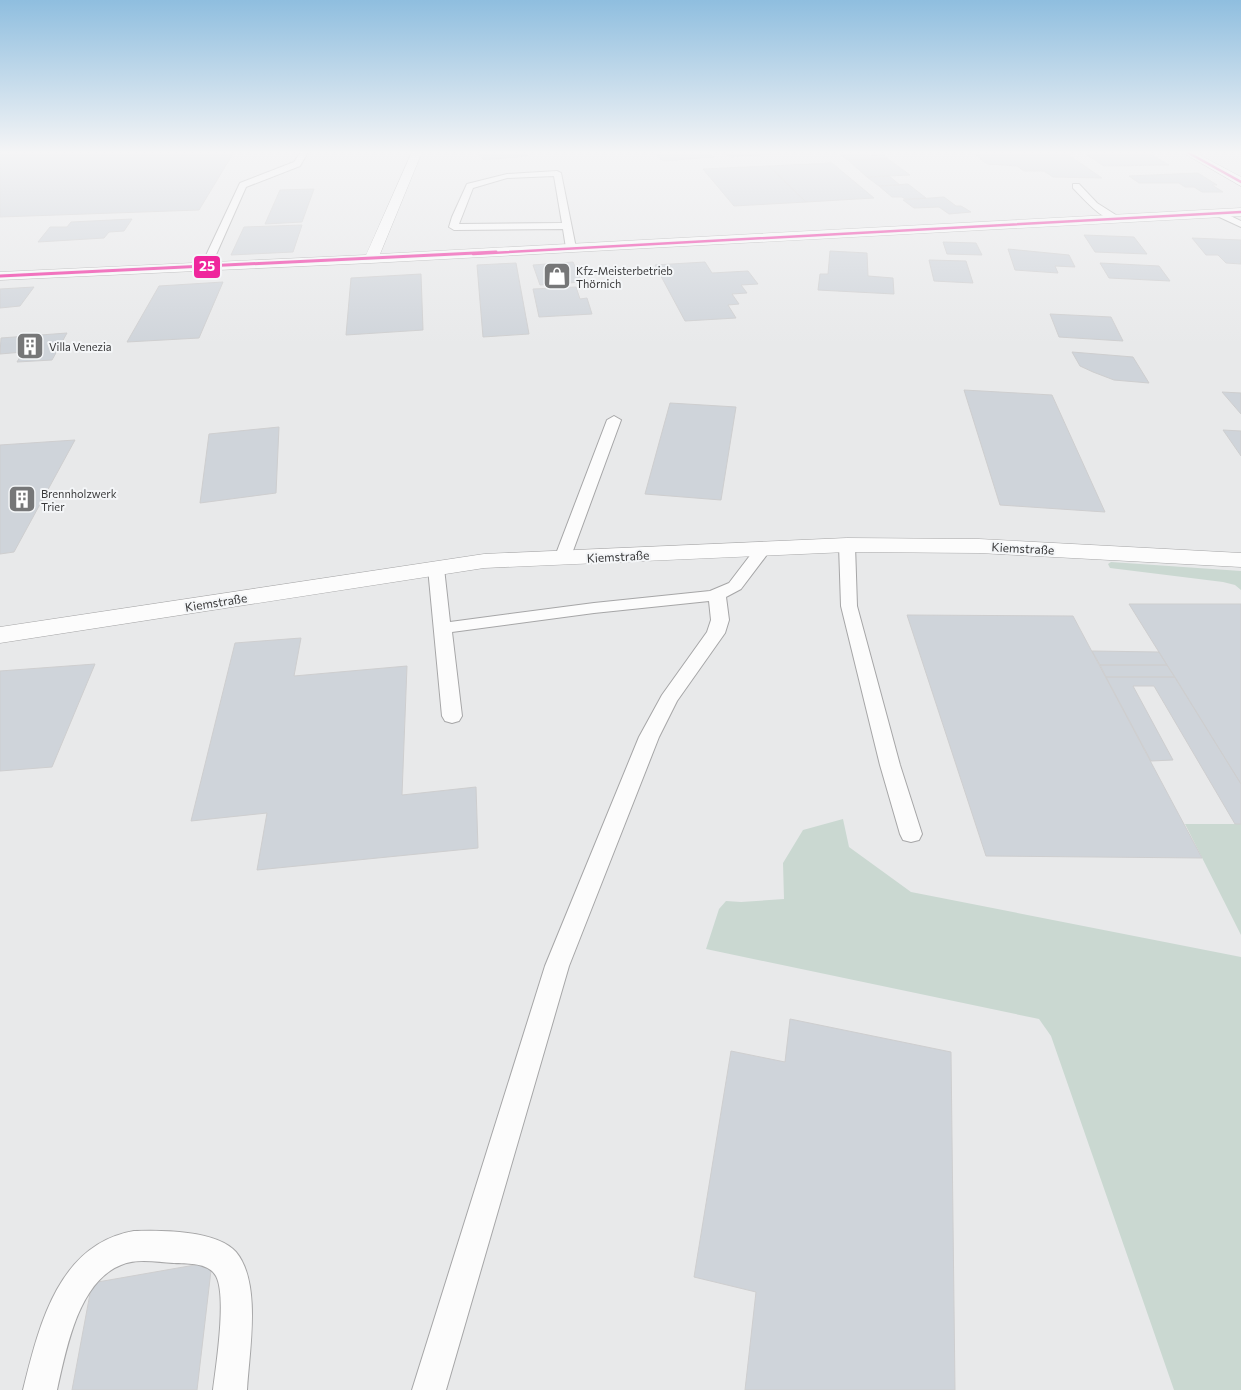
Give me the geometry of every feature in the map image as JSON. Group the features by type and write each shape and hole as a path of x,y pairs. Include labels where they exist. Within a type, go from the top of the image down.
{"street":[{"path":"371,259 389,217"},
{"path":"0,276 371,259 1160,217"},
{"name":"Kiemstraße","path":"0,635 484,561 847,545 979,546 1241,560"}],"lane":[{"path":"206,266 228,217"},
{"path":"456,217 454,227 566,226"},
{"path":"565,217 570,248"},
{"path":"1225,217 1241,224"},
{"path":"562,559 614,420"},
{"path":"847,545 849,606 890,765 912,834"},
{"path":"443,628 594,608 717,595 735,586 764,548"},
{"path":"436,568 452,716"},
{"path":"429,1390 557,966 649,737 669,699 716,634 720,620 717,595"},
{"path":"40,1390 65,1311 74,1289 82,1278 106,1257 118,1250 144,1246 184,1248 216,1254 226,1265 234,1283 230,1390"}],"shaded area":[{"path":"1111,562 1241,571 1241,590 1235,585 1223,582 1110,568 1108,564"},
{"path":"843,819 849,847 911,892 1241,957 1241,1390 1174,1390 1051,1036 1039,1019 706,949 719,909 726,901 741,902 784,899 783,863 803,830"},
{"path":"1185,824 1241,824 1241,935"}],"building":[{"path":"268,217 304,217 302,222 265,224"},
{"path":"132,219 124,231 109,232 104,238 38,242 50,227 67,227 71,222"},
{"path":"302,225 293,252 231,255 244,227"},
{"path":"1084,235 1134,237 1147,254 1095,252"},
{"path":"1192,238 1241,240 1241,264 1226,263 1218,255 1206,255"},
{"path":"943,242 976,243 982,255 947,254"},
{"path":"1008,249 1069,255 1075,267 1055,266 1058,273 1015,270"},
{"path":"830,251 867,253 868,276 893,278 894,294 818,290 820,274 828,274"},
{"path":"929,260 966,261 973,283 934,281"},
{"path":"573,262 582,282 540,285 533,265"},
{"path":"705,262 712,273 748,271 758,284 741,285 747,293 732,294 739,304 728,305 736,318 685,321 655,265"},
{"path":"516,263 529,334 483,337 477,265"},
{"path":"1100,263 1159,266 1170,281 1109,278"},
{"path":"421,274 423,330 346,335 351,278"},
{"path":"223,282 199,338 127,342 159,286"},
{"path":"34,287 20,306 0,308 0,289"},
{"path":"576,287 580,299 587,298 592,314 539,317 533,289"},
{"path":"1050,314 1111,317 1123,341 1059,337"},
{"name":"Villa Venezia","path":"67,333 52,360 17,362 23,352 0,354 1,338"},
{"path":"1072,352 1133,357 1149,383 1114,380 1093,372 1080,366"},
{"path":"964,390 1052,395 1105,512 1000,505"},
{"path":"1222,392 1241,393 1241,414"},
{"path":"670,403 736,407 721,500 645,494"},
{"path":"279,427 276,493 200,503 209,434"},
{"path":"1223,430 1241,431 1241,456"},
{"name":"Brennholzwerk Trier","path":"75,440 14,552 0,554 0,445"},
{"path":"1129,604 1241,604 1241,784 1167,665"},
{"path":"907,615 1073,616 1202,858 986,856"},
{"path":"301,638 294,676 407,666 402,795 476,787 478,848 257,870 267,813 191,821 235,643"},
{"path":"1092,651 1159,652 1167,665 1100,665"},
{"path":"95,664 52,767 0,771 0,671"},
{"path":"1100,665 1167,665 1175,677 1106,677"},
{"path":"1106,677 1175,677 1241,784 1241,824 1235,824 1154,686 1133,686 1173,760 1151,761"},
{"path":"790,1019 951,1052 955,1390 745,1390 756,1292 694,1277 731,1051 785,1062"},
{"path":"212,1262 197,1390 72,1390 92,1283"}],"transit line":[{"name":"25","path":"0,276 371,259 1151,217"}],"place":[{"name":"Kfz-Meisterbetrieb Thörnich","path":"557,276"},
{"name":"Villa Venezia","path":"30,346"},
{"name":"Brennholzwerk Trier","path":"22,499"}]}
